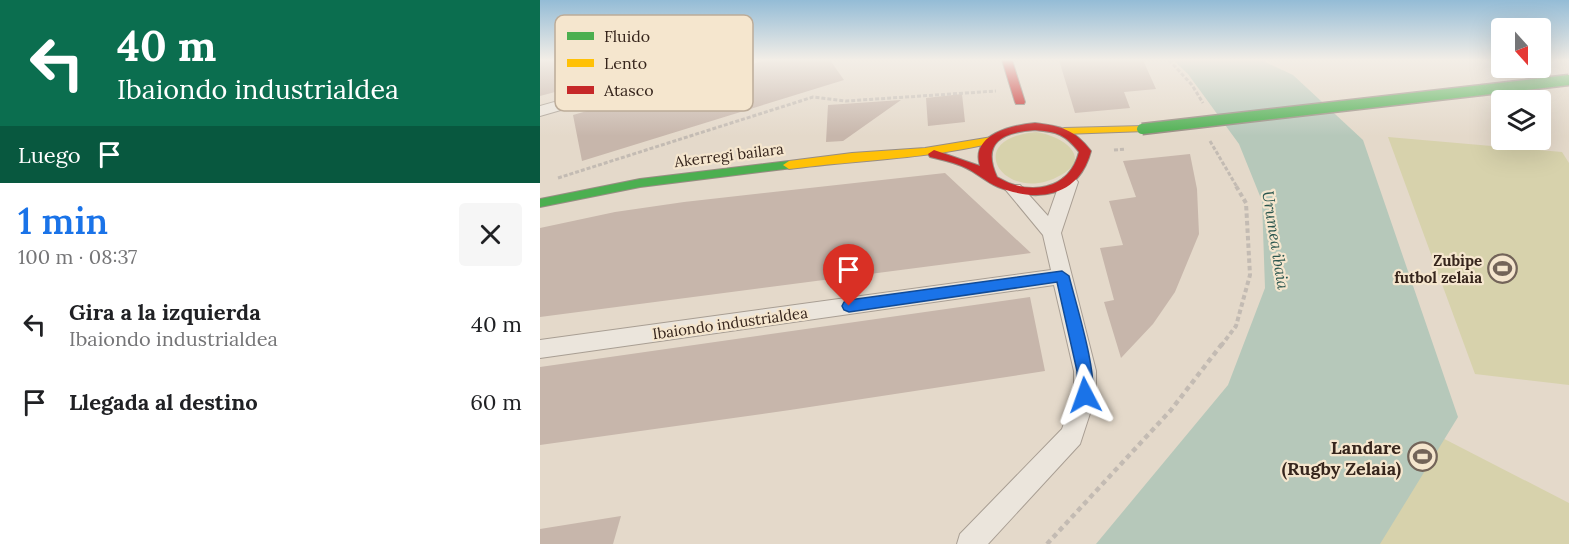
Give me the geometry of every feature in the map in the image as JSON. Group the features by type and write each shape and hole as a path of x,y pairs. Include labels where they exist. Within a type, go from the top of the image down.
{"main road":[{"path":"1014,128 1020,102 1015,85"},
{"path":"925,152 992,140 1014,128 1033,125 1059,129 1142,129 1530,85"},
{"path":"1020,102 1081,143 1086,159"},
{"path":"925,152 967,163 1001,184 1014,189 1043,191 1069,182 1078,175 1086,159 1107,145 1142,129"},
{"path":"991,177 985,168 983,158 992,140"},
{"name":"Akerregi bailara","path":"540,203 640,183 852,157 925,152"}],"street":[{"path":"540,111 555,107"},
{"path":"1052,233 1069,182"},
{"path":"970,544 1072,436 1085,395 1085,371 1052,233 1014,189"},
{"name":"Ibaiondo industrialdea","path":"540,349 1062,276"}],"path":[{"path":"549,181 813,97 846,101 997,91 995,85"},
{"path":"1192,85 1206,106"},
{"path":"1047,544 1171,410 1236,326 1250,275 1246,203 1205,133"}],"shaded area":[{"path":"1036,132 1063,142 1074,154 1075,161 1071,168 1061,175 1041,183 1023,183 1009,177 999,168 996,157 1000,146 1013,137"},
{"name":"Zubipe futbol zelaia","path":"1388,137 1491,146 1491,150 1562,152 1569,163 1569,385 1475,374"},
{"name":"Landare (Rugby Zelaia)","path":"1392,412 1569,503 1569,544 1311,544"}],"water":[{"name":"Urumea ibaia","path":"1196,85 1304,85 1363,140 1458,417 1380,544 1096,544 1228,385 1265,288 1262,201 1239,144"}],"building":[{"path":"540,85 555,85 555,92 540,96"},
{"path":"753,85 827,85 753,108"},
{"path":"1067,85 1154,85 1156,89 1124,92 1130,108 1075,113"},
{"path":"962,94 965,122 928,126 926,98"},
{"path":"901,100 843,141 826,142 828,105"},
{"path":"587,111 744,111 582,161 573,115"},
{"path":"1190,154 1197,189 1199,234 1175,292 1153,324 1121,358 1104,302 1114,300 1100,248 1123,245 1109,201 1136,197 1123,161"},
{"path":"945,173 1031,253 540,317 540,228 615,212 684,202"},
{"path":"1030,297 1045,371 540,445 540,367"},
{"path":"621,516 613,544 540,544 540,529"}],"traffic: fast":[{"path":"1142,129 1522,85"},
{"path":"540,203 640,183 789,165"}],"traffic: slow":[{"path":"1064,131 1142,129"},
{"path":"789,165 852,157 925,152 992,140"}],"traffic: jam":[{"path":"1015,85 1020,102"},
{"path":"934,154 970,165 1001,184 1028,191 1041,191 1065,184 1075,176 1085,151 1073,137 1063,132 1050,128 1020,128 994,138 987,147 984,160 991,177"}],"place":[{"name":"Zubipe futbol zelaia","path":"1503,269"},
{"name":"Landare (Rugby Zelaia)","path":"1422,457"}],"route":[{"path":"849,306 1062,276 1085,371 1085,395"}]}
